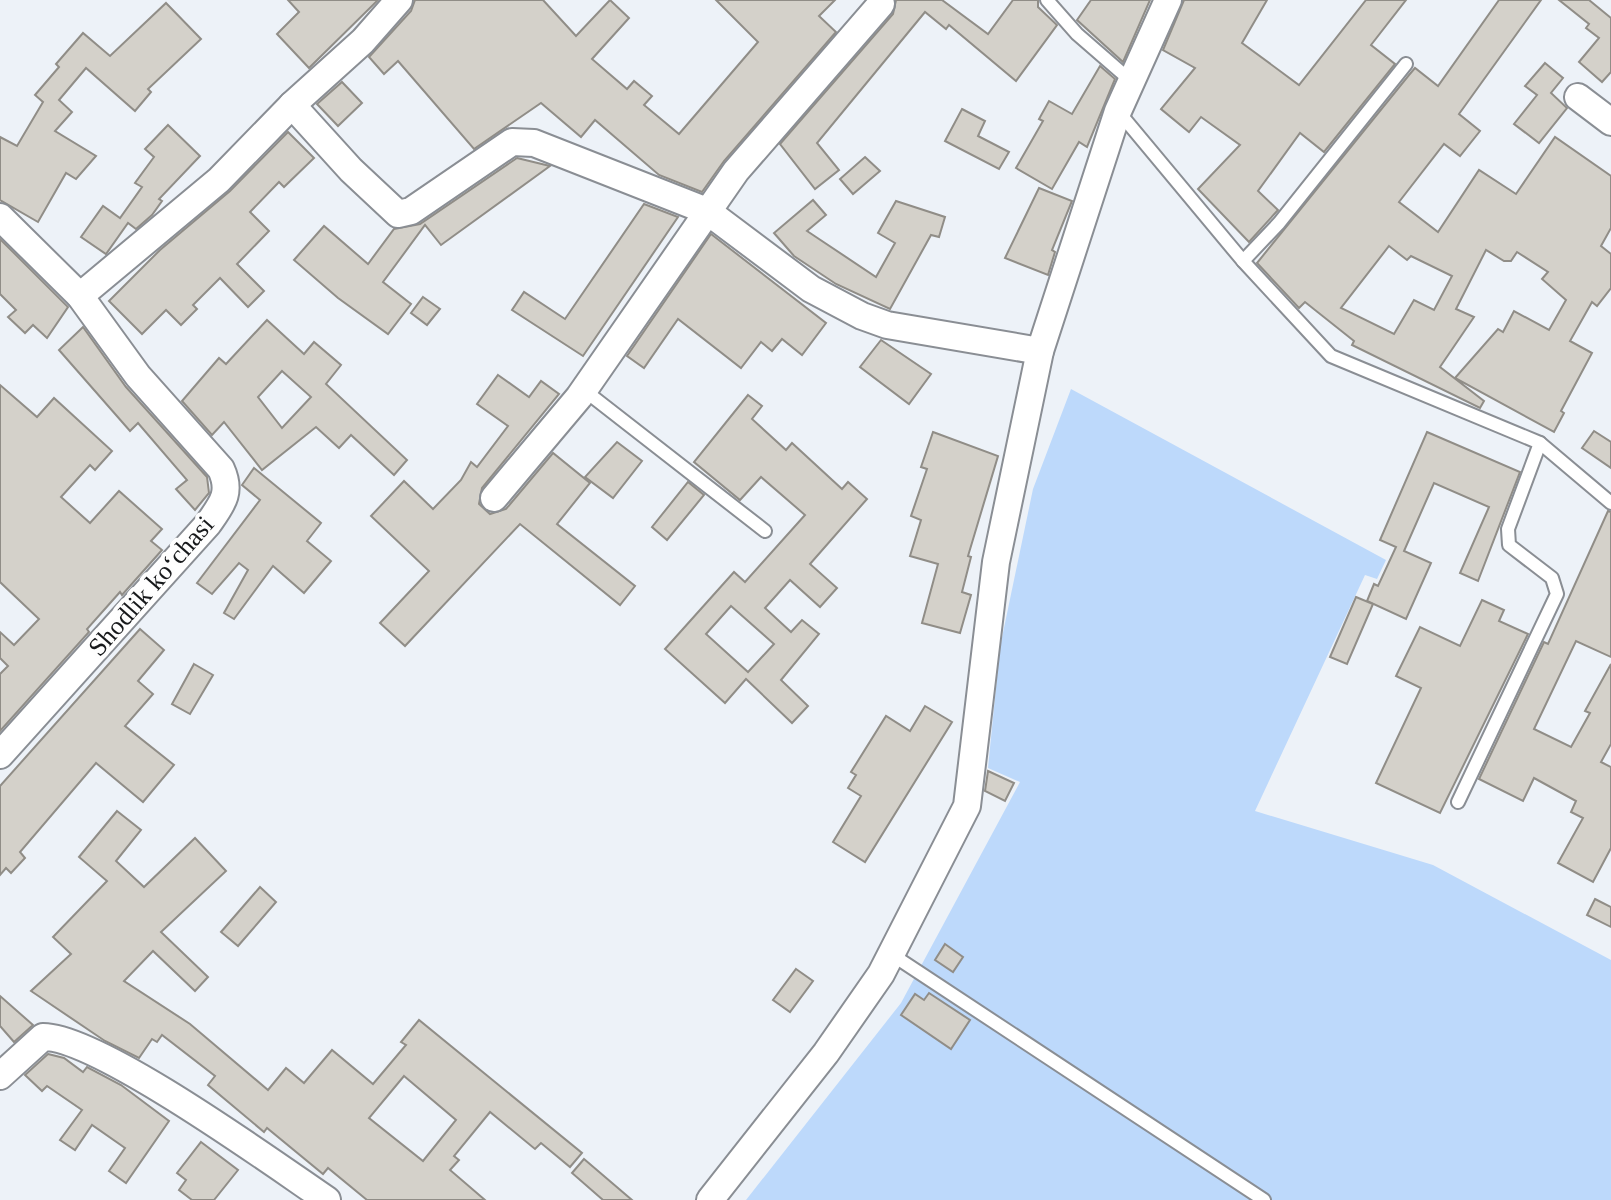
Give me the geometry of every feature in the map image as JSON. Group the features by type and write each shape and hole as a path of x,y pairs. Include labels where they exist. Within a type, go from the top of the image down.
{"street":[{"path":"80,296 219,180 292,105 363,41 399,0"},
{"path":"710,1200 826,1053 891,954 967,806 996,562 1040,351 1118,111 1168,0"},
{"path":"494,498 584,390 736,171 881,4"},
{"path":"1578,97 1611,122"},
{"path":"292,105 351,170 398,214 411,211 512,142 522,141 707,211 811,289 862,316 887,325 1040,351"},
{"name":"Shodlik koʻchasi","path":"0,217 80,296 138,376 221,469 228,485 226,499 208,524 0,755"},
{"path":"0,1076 43,1037 72,1042 210,1121 327,1200"}],"lane":[{"path":"1047,0 1077,34 1130,80"},
{"path":"1243,261 1279,223 1406,64"},
{"path":"1118,111 1243,261 1331,356 1540,443 1611,503"},
{"path":"584,390 765,531"},
{"path":"1458,802 1557,594 1552,578 1509,545 1508,529 1540,443"},
{"path":"891,954 1264,1200"}],"shaded area":[{"path":"1071,389 1386,560 1377,579 1365,575 1255,811 1433,865 1611,960 1611,1200 746,1200 901,1003 1020,782 988,768 1000,647 1033,489"}],"building":[{"path":"288,0 378,0 309,68 277,34 299,12"},
{"path":"415,0 543,0 576,36 610,0 629,18 592,59 627,89 634,81 652,96 644,105 679,134 758,42 716,0 835,0 819,16 836,32 724,161 702,192 659,175 595,120 581,137 541,103 474,149 398,61 384,74 369,57 411,11"},
{"path":"896,0 942,0 988,34 1013,0 1038,0 1038,7 1057,25 1016,81 949,25 946,29 925,12 817,143 839,170 815,189 780,144 893,14"},
{"path":"1091,0 1150,0 1123,62 1077,20"},
{"path":"1184,0 1267,0 1242,43 1299,85 1366,0 1406,0 1371,45 1395,64 1324,152 1300,133 1258,191 1278,210 1249,242 1198,189 1240,145 1201,117 1189,132 1161,109 1195,68 1163,50"},
{"path":"1499,0 1541,0 1459,114 1480,131 1460,156 1444,144 1399,202 1438,232 1479,170 1516,194 1555,137 1611,176 1611,228 1601,246 1611,254 1611,288 1597,306 1592,302 1570,341 1592,353 1561,411 1564,413 1554,432 1455,378 1498,329 1503,332 1514,311 1549,330 1566,300 1542,279 1548,272 1517,252 1511,261 1504,261 1486,250 1456,309 1474,317 1440,367 1484,401 1480,408 1352,345 1354,341 1305,302 1299,308 1257,263 1415,68 1438,86","holes":["1389,246 1407,260 1411,256 1452,276 1434,310 1414,300 1394,334 1341,308"]},
{"path":"1559,0 1589,0 1611,18 1611,72 1602,82 1579,62 1599,38 1586,28 1589,24"},
{"path":"166,3 201,39 148,89 151,92 135,111 86,68 59,100 72,112 55,131 96,156 76,179 66,173 38,222 0,200 0,137 17,146 43,102 35,95 59,67 56,64 83,33 110,56"},
{"path":"1545,63 1563,78 1551,93 1567,108 1539,143 1514,124 1537,95 1525,86"},
{"path":"1100,66 1115,79 1087,147 1079,142 1052,189 1016,168 1043,121 1039,119 1049,101 1072,114"},
{"path":"342,82 362,103 338,126 317,104"},
{"path":"962,109 985,121 978,136 1009,152 999,169 945,141"},
{"path":"168,125 200,156 159,199 162,201 152,215 136,229 128,223 106,254 81,237 103,206 120,218 142,187 135,183 154,157 145,149"},
{"path":"288,132 314,158 284,187 279,182 250,212 269,231 237,264 264,291 248,307 220,278 193,305 197,309 181,325 166,310 142,334 109,301 160,250 230,191"},
{"path":"865,157 880,171 853,194 840,179"},
{"path":"517,158 550,166 441,245 425,225 383,282 411,304 388,334 338,298 294,260 324,226 368,264 394,229 420,224"},
{"path":"1039,188 1072,201 1052,250 1055,252 1048,275 1005,258"},
{"path":"813,200 826,215 807,231 876,277 895,243 878,233 896,201 945,217 939,237 931,235 890,309 836,284 794,256 774,233"},
{"path":"644,204 678,217 583,356 512,310 524,292 565,319"},
{"path":"711,234 826,323 802,355 782,339 772,351 761,342 741,368 678,319 644,368 627,356"},
{"path":"0,239 68,307 47,338 33,325 25,333 8,317 16,310 0,294"},
{"path":"423,297 440,309 427,325 411,313"},
{"path":"267,320 304,354 314,342 341,365 326,384 407,460 394,475 351,435 339,448 316,427 262,470 224,422 212,435 182,401 219,358 226,364","holes":["282,371 311,397 282,428 258,397"]},
{"path":"83,327 126,387 207,477 209,493 195,510 176,489 187,480 138,423 130,431 59,350"},
{"path":"881,340 931,374 909,404 860,367"},
{"path":"498,375 529,397 541,381 559,394 482,488 479,504 490,514 506,509 553,453 590,483 557,524 635,586 620,605 520,524 405,646 380,623 429,571 371,516 404,481 433,509 461,480 471,462 477,467 508,426 477,404"},
{"path":"0,385 37,417 54,398 112,451 95,470 90,465 61,497 90,523 119,491 162,529 151,541 162,550 122,595 120,592 87,629 89,632 0,731 0,674 8,666 0,658 0,632 14,645 39,619 0,582"},
{"path":"748,395 762,406 752,419 786,450 792,443 842,489 848,482 867,499 810,564 837,588 820,607 790,580 765,608 791,632 802,620 819,634 781,680 808,706 792,723 746,679 725,703 665,649 734,572 745,582 805,515 761,477 740,500 694,462","holes":["731,606 774,644 748,672 706,634"]},
{"path":"1594,431 1611,442 1611,468 1582,448"},
{"path":"933,432 998,456 968,556 971,557 962,592 971,595 960,633 922,623 938,564 910,556 921,520 911,516 927,469 921,467"},
{"path":"1427,432 1520,472 1478,581 1460,573 1489,507 1434,483 1404,551 1431,563 1406,619 1367,601 1374,584 1378,586 1396,547 1380,540"},
{"path":"617,442 642,461 613,498 585,477"},
{"path":"254,468 321,523 307,541 331,561 304,593 273,566 234,619 224,613 248,570 239,563 212,594 197,583 260,500 242,485"},
{"path":"688,482 704,495 667,540 652,527"},
{"path":"1608,511 1611,512 1611,657 1576,641 1534,729 1571,747 1590,713 1585,711 1611,664 1611,744 1601,762 1611,767 1611,848 1593,882 1558,863 1583,818 1571,812 1576,801 1534,778 1523,801 1479,779 1544,642 1548,644"},
{"path":"1356,597 1373,604 1347,664 1330,657"},
{"path":"1482,600 1504,610 1499,621 1528,634 1440,813 1376,783 1421,688 1396,676 1420,627 1460,646"},
{"path":"140,629 164,650 138,681 153,694 125,726 174,765 143,802 96,763 20,852 25,858 11,873 6,868 0,875 0,786"},
{"path":"194,664 213,675 190,714 172,704"},
{"path":"925,706 952,722 865,862 833,842 861,796 848,788 856,775 851,772 886,716 910,731"},
{"path":"988,771 1014,783 1005,801 985,791"},
{"path":"117,811 141,830 116,861 144,887 195,838 226,871 161,932 208,977 195,991 153,951 124,981 190,1024 268,1090 286,1068 304,1083 332,1050 373,1084 406,1045 401,1042 419,1020 582,1153 570,1167 541,1143 535,1149 490,1112 454,1156 459,1160 450,1170 485,1200 367,1200 328,1168 323,1174 267,1128 264,1132 208,1085 215,1076 162,1035 157,1042 152,1039 139,1058 105,1041 31,991 71,954 53,937 107,881 79,857","holes":["404,1076 456,1120 423,1161 369,1118"]},
{"path":"260,887 276,902 238,946 221,932"},
{"path":"1595,899 1611,907 1611,927 1587,915"},
{"path":"945,944 963,957 953,972 935,960"},
{"path":"796,969 813,981 790,1012 773,1000"},
{"path":"929,993 970,1020 951,1049 901,1015 915,994 924,1000"},
{"path":"0,996 33,1025 14,1042 0,1026"},
{"path":"48,1054 64,1058 83,1072 87,1067 121,1085 169,1121 126,1183 109,1171 125,1148 92,1125 75,1150 60,1140 82,1110 47,1086 42,1091 25,1075"},
{"path":"201,1142 238,1170 214,1200 192,1200 179,1190 186,1180 177,1173"},
{"path":"584,1159 632,1200 603,1200 572,1173"}]}
